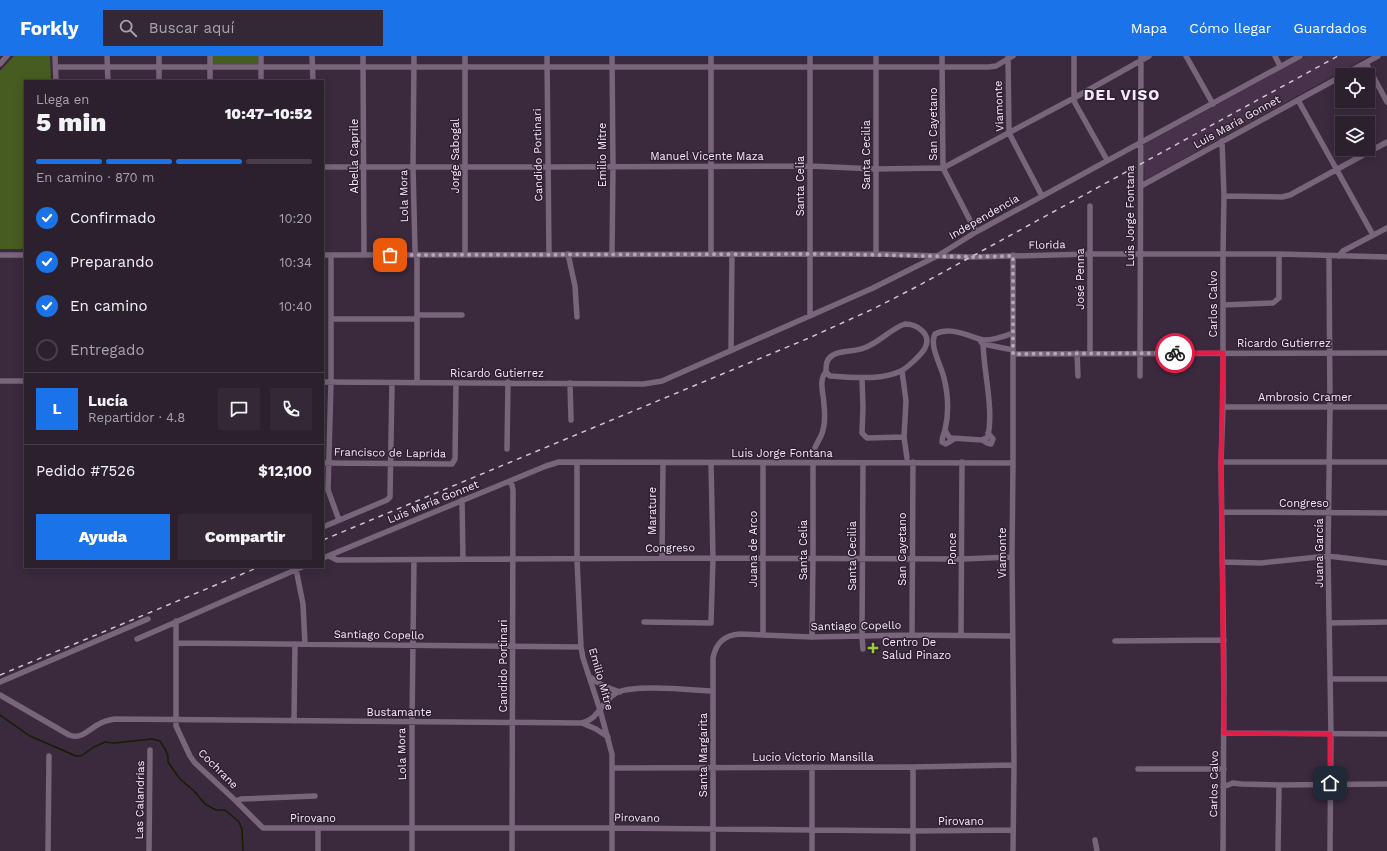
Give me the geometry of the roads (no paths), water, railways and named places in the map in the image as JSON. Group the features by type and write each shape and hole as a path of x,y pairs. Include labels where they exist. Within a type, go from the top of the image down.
{"street":[{"path":"0,64 7,56"},
{"path":"55,56 56,80"},
{"path":"107,56 108,80"},
{"path":"158,80 159,56"},
{"path":"210,56 210,80"},
{"path":"261,56 261,80"},
{"path":"312,56 312,80"},
{"name":"Abella Caprile","path":"363,56 364,255"},
{"name":"Lola Mora","path":"414,56 413,167 416,255 417,383"},
{"name":"Jorge Sabogal","path":"465,56 466,255"},
{"name":"Candido Portinari","path":"547,56 549,254"},
{"name":"Emilio Mitre","path":"612,56 612,255"},
{"path":"711,56 711,254"},
{"name":"Santa Celia","path":"810,56 810,316"},
{"name":"Santa Cecilia","path":"876,56 876,254"},
{"name":"San Cayetano","path":"942,56 943,168 976,232"},
{"path":"1074,56 1074,98 1107,160"},
{"name":"Manuel Vicente Maza","path":"324,167 810,166 875,169 943,168 1074,98 1141,58 1149,56"},
{"path":"1186,56 1213,104"},
{"path":"1274,56 1280,66"},
{"name":"Independencia","path":"670,377 873,288 939,255 976,232 1300,56"},
{"name":"Luis María Gonnet","path":"1356,68 1378,56"},
{"path":"56,67 992,66 1010,57"},
{"name":"Viamonte","path":"1010,57 1009,133 1042,196"},
{"name":"Luis Jorge Fontana","path":"1140,376 1141,58"},
{"path":"1366,63 1387,102"},
{"name":"Luis María Gonnet","path":"1141,186 1335,79"},
{"path":"1298,100 1373,235"},
{"name":"Carlos Calvo","path":"1222,141 1224,196 1223,408 1221,462 1224,640 1223,851"},
{"path":"1224,196 1282,197 1290,195 1387,142"},
{"name":"José Penna","path":"1090,206 1090,353"},
{"path":"1339,256 1343,251 1387,228"},
{"path":"568,254 575,286 577,317"},
{"path":"731,350 732,254"},
{"name":"Florida","path":"324,255 876,254 972,257 1090,254 1279,254 1387,256"},
{"path":"1223,305 1273,303 1277,301 1279,298 1279,254"},
{"path":"0,255 24,255"},
{"path":"330,255 331,382 326,463 328,490 339,520"},
{"name":"Viamonte","path":"1013,256 1013,851"},
{"name":"Juana García","path":"1329,256 1330,407 1328,556 1330,851"},
{"path":"331,319 462,315"},
{"path":"813,453 822,434 824,419 822,378 826,372 826,363 833,355 863,348 876,342 905,324 920,328 925,333 925,348 902,371 888,376 862,378 830,376 826,372"},
{"path":"983,342 989,397 988,437 982,440 954,439 946,444 942,442 945,430 947,402 946,388 944,376 935,350 933,337 939,332 956,332 976,338 983,342 1013,334"},
{"name":"Ricardo Gutierrez","path":"983,342 1013,352 1387,353"},
{"path":"925,348 935,350"},
{"path":"1077,353 1078,376"},
{"path":"902,371 906,401 904,438 907,458"},
{"name":"Ricardo Gutierrez","path":"324,382 644,384 662,381 670,377"},
{"path":"862,378 862,433 864,436 867,438 904,438"},
{"path":"0,381 24,381"},
{"path":"507,448 508,382"},
{"path":"324,527 387,500 390,497 392,383"},
{"path":"570,383 571,420"},
{"name":"Francisco de Laprida","path":"326,463 391,462 452,464 455,460 456,384"},
{"name":"Ambrosio Cramer","path":"1223,408 1387,407"},
{"name":"Luis Jorge Fontana","path":"552,464 559,462 813,464 863,462 1014,463"},
{"name":"Santa Cecilia","path":"863,462 863,649"},
{"name":"San Cayetano","path":"912,635 913,462"},
{"name":"Ponce","path":"961,635 962,462"},
{"path":"1221,462 1387,462"},
{"name":"Emilio Mitre","path":"577,463 577,559 581,647 612,754 612,851"},
{"name":"Marature","path":"662,558 663,463"},
{"path":"644,622 711,623 713,558 712,463"},
{"name":"Juana de Arco","path":"763,463 763,634"},
{"name":"Luis María Gonnet","path":"326,557 552,464"},
{"name":"Santa Celia","path":"812,637 813,464"},
{"name":"Candido Portinari","path":"511,481 513,490 512,851"},
{"path":"462,500 463,559"},
{"name":"Congreso","path":"1222,512 1387,513"},
{"path":"1222,562 1260,564 1328,556 1387,562"},
{"name":"Congreso","path":"326,557 337,560 414,560 662,558 962,559 1012,557"},
{"name":"Lola Mora","path":"412,851 414,560"},
{"path":"137,639 300,568"},
{"path":"296,570 303,604 305,644"},
{"path":"0,682 148,619"},
{"name":"Cochrane","path":"176,621 176,726 192,759 261,827"},
{"path":"1329,623 1387,622"},
{"name":"Santiago Copello","path":"713,658 718,644 732,635 763,634 812,637 912,635 1012,636"},
{"path":"1115,642 1224,640"},
{"name":"Santiago Copello","path":"176,643 512,645 581,647"},
{"path":"294,644 294,721"},
{"name":"Santa Margarita","path":"713,658 713,851"},
{"path":"590,677 598,684 620,692"},
{"path":"1330,679 1387,679"},
{"path":"582,723 589,722 611,697 620,692 639,688 712,691"},
{"name":"Bustamante","path":"0,695 69,735 77,736 87,732 98,724 110,720 582,723"},
{"path":"582,723 596,729 608,737"},
{"path":"1224,733 1387,734"},
{"name":"Las Calandrias","path":"149,851 150,750"},
{"path":"48,851 49,756"},
{"name":"Lucio Victorio Mansilla","path":"612,768 913,767 1014,765"},
{"path":"812,767 812,851"},
{"path":"913,767 913,851"},
{"path":"1138,769 1224,769"},
{"path":"1223,786 1233,783 1279,785 1330,783 1387,784"},
{"path":"1278,851 1279,785"},
{"path":"236,801 241,799 315,796"},
{"name":"Pirovano","path":"261,827 914,831 1013,830"},
{"path":"318,828 318,851"},
{"path":"1095,840 1098,851"}],"waterway":[{"path":"0,715 30,736 76,756 81,756 94,747 105,742 114,743 152,739 160,741 168,756 168,762 180,779 194,791 205,804 216,810 225,810 239,822 242,829 243,851"}],"railway":[{"path":"324,540 809,338 873,309 916,287 1338,56"},
{"path":"0,675 257,568"}],"place":[{"name":"Centro De Salud Pinazo","path":"873,648"}],"district":[{"name":"DEL VISO","path":"1122,95"}]}
